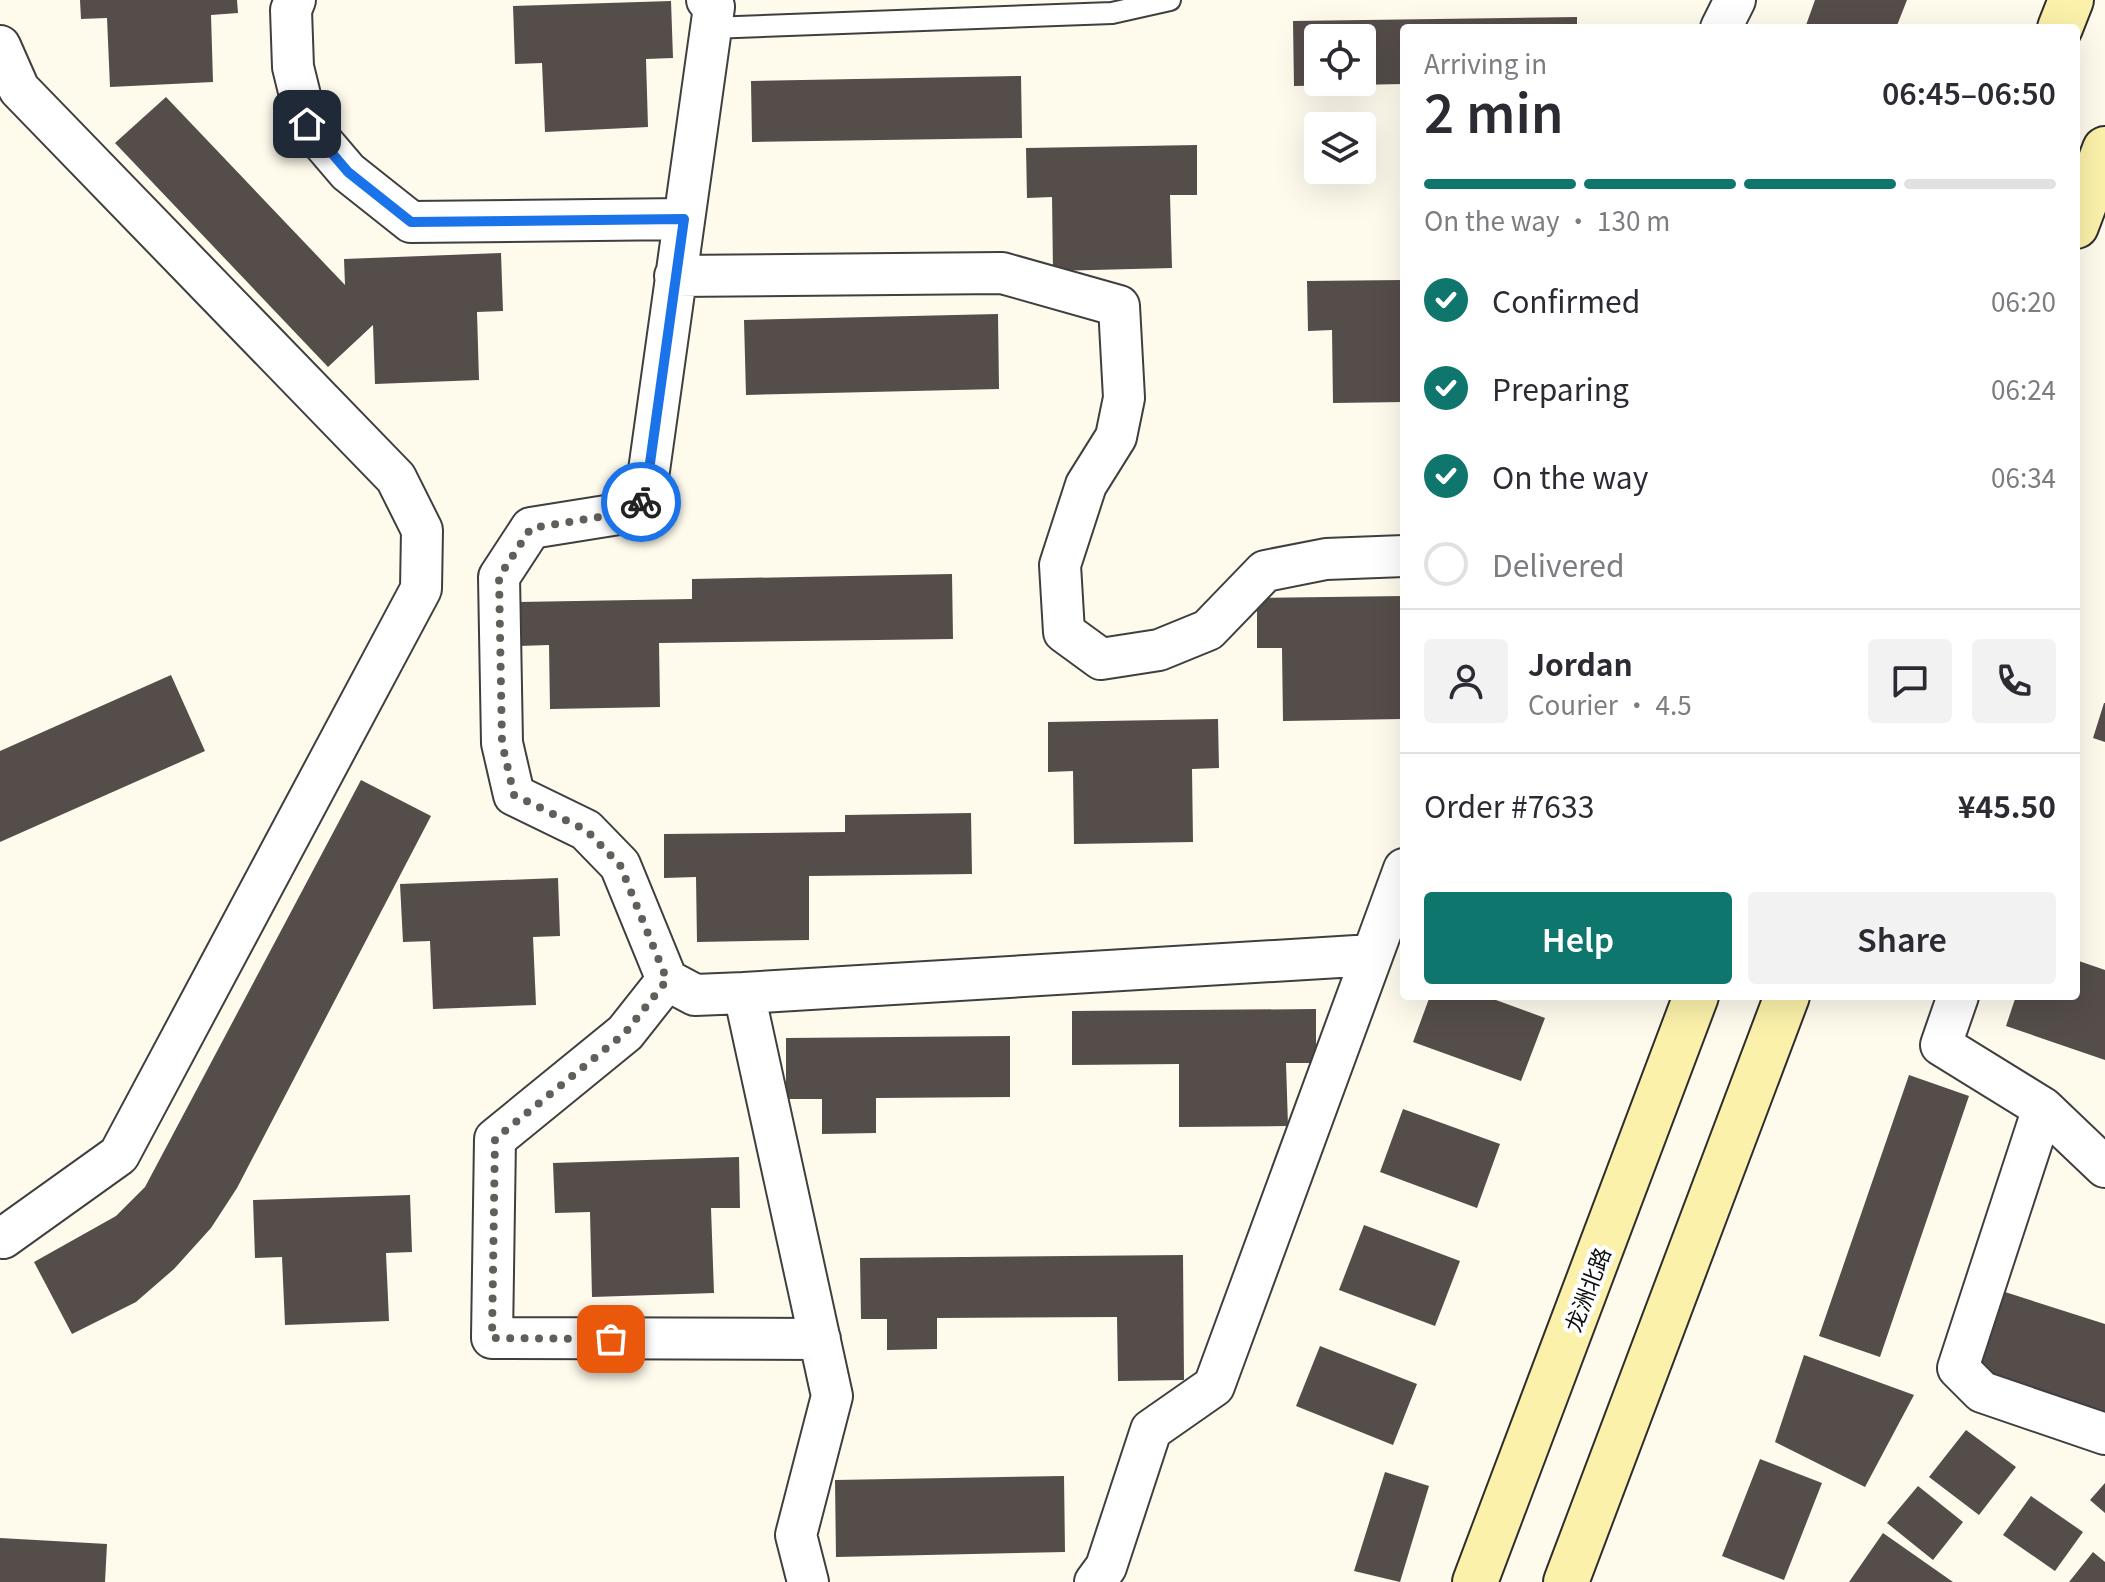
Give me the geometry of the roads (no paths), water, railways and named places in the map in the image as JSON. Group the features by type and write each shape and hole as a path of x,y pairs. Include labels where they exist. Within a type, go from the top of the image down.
{"main road":[{"path":"2062,24 2071,0"},
{"path":"2080,215 2105,149"},
{"name":"龙洲北路","path":"1475,1582 1694,1000"},
{"path":"1566,1582 1785,1000"}],"street":[{"path":"295,0 291,10 293,67 307,124 348,172 411,222 684,219"},
{"path":"1723,24 1735,0"},
{"path":"708,14 684,219 645,499 625,513 531,528 499,577 502,743 514,795 586,830 620,865 667,980 695,995 1372,955"},
{"path":"0,46 19,89 396,478 422,530 421,589 119,1155 3,1238"},
{"path":"675,276 1002,273 1119,306 1124,398 1116,437 1086,485 1060,565 1064,632 1101,659 1159,650 1208,630 1265,571 1326,559 1400,556"},
{"path":"1104,1577 1151,1430 1214,1386 1400,880"},
{"path":"667,980 625,1033 495,1139 492,1338 820,1339"},
{"path":"744,993 832,1396 796,1535 808,1582"},
{"path":"1957,1000 1941,1045 2043,1108 2105,1167"},
{"path":"2043,1108 1958,1368 1982,1392 2105,1434"}],"lane":[{"path":"708,14 1112,13 1170,0"}]}
